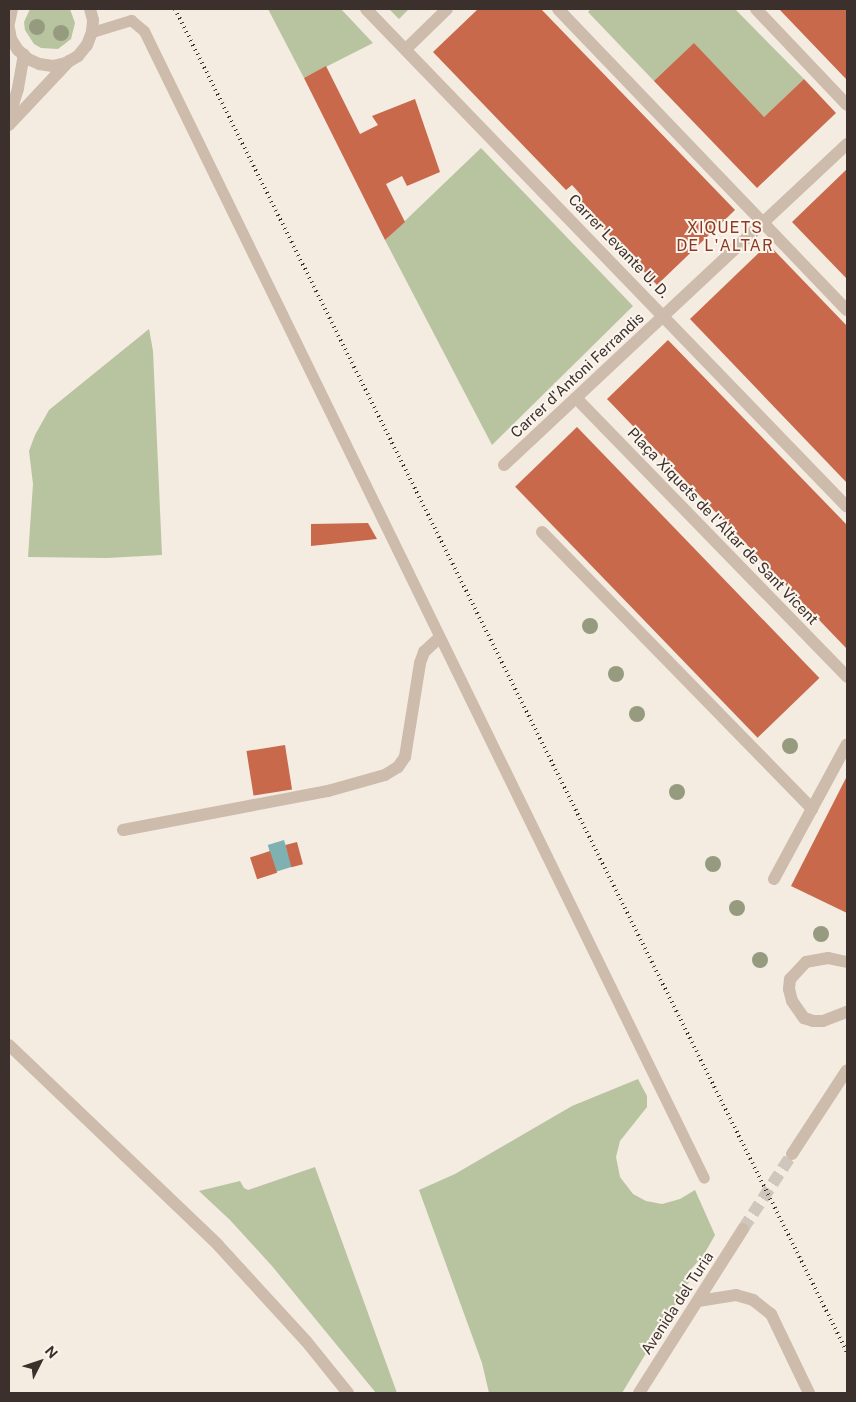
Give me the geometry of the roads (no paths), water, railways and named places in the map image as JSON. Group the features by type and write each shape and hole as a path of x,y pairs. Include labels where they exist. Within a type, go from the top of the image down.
{"street":[{"path":"9,24 9,14 12,9"},
{"path":"9,28 11,39 24,55 39,64 53,66 78,56 87,45 92,32 93,20 90,9"},
{"name":"Carrer Levante U. D.","path":"366,9 847,507"},
{"path":"406,49 447,9"},
{"path":"558,9 847,310"},
{"path":"756,9 847,105"},
{"path":"9,118 18,88 24,55"},
{"path":"9,125 70,60"},
{"name":"Carrer d'Antoni Ferrandis","path":"504,465 847,144"},
{"name":"Plaça Xiquets de l'Altar de Sant Vicent","path":"576,398 847,677"},
{"path":"542,532 812,809"},
{"path":"123,830 328,791 392,771 402,762 407,750 424,652 439,638"},
{"path":"774,879 847,744"},
{"path":"847,962 822,958 806,962 790,979 789,989 792,1001 804,1018 813,1021 823,1021 847,1012"},
{"path":"9,1045 218,1245 306,1341 348,1393"},
{"path":"792,1154 847,1070"},
{"name":"Avenida del Turia","path":"639,1393 743,1230"},
{"path":"698,1301 736,1295 753,1300 771,1314 809,1393"}],"lane":[{"path":"92,32 131,20 144,30 704,1178"}],"water":[{"path":"284,840 292,867 276,872 268,845"}],"tunnel":[{"path":"743,1229 792,1154"}],"railway":[{"path":"175,9 847,1352"}],"district":[{"name":"XIQUETS DE L'ALTAR","path":"725,237"}]}
